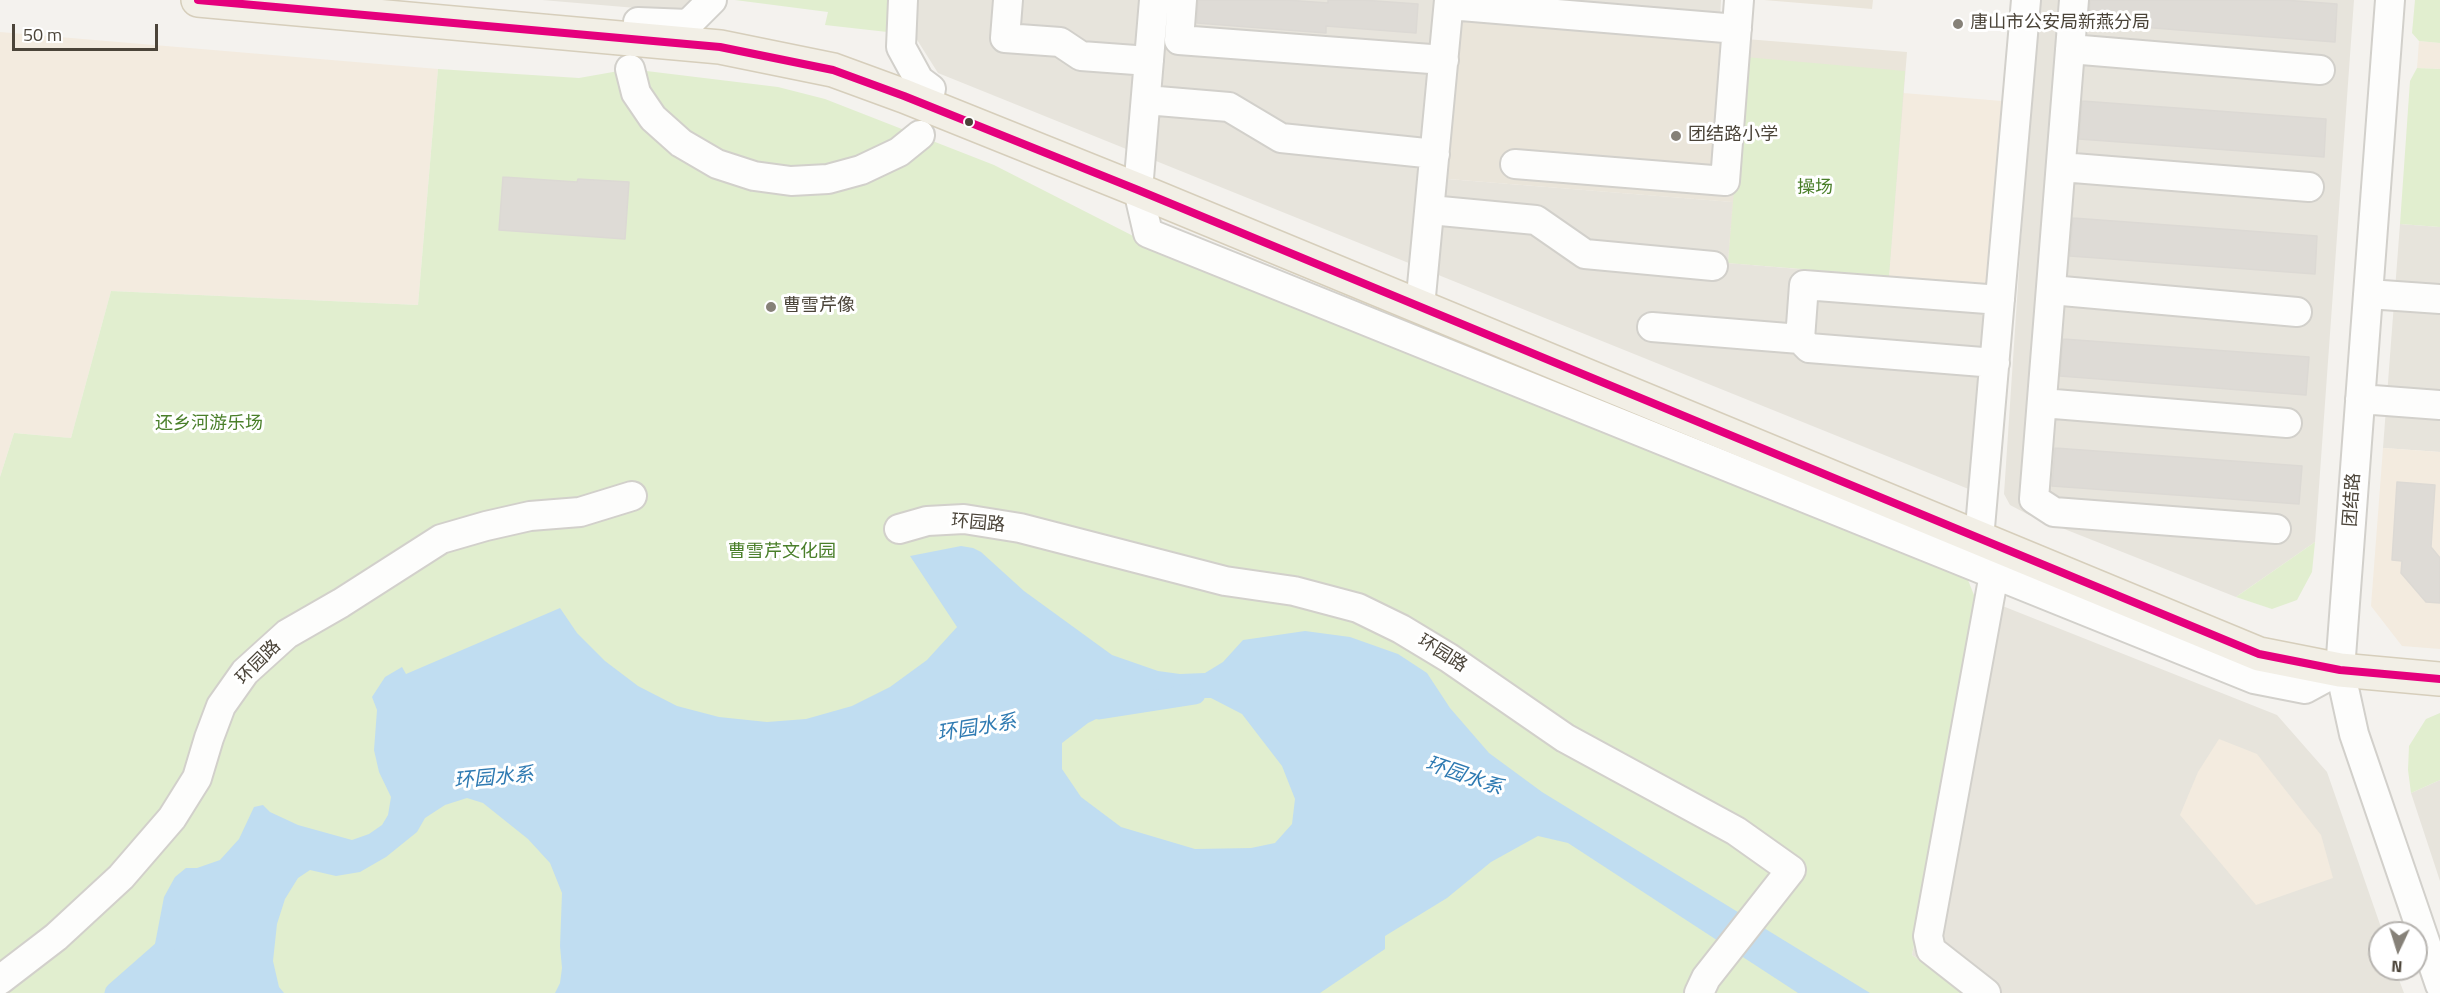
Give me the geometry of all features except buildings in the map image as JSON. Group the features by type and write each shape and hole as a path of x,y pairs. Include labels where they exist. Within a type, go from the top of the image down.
{"main road":[{"path":"198,0 331,5 720,47 832,70 1138,190 2259,654 2340,670 2440,679"}],"street":[{"path":"638,22 688,24 712,0"},
{"path":"903,0 901,47 919,80 931,89"},
{"path":"1008,0 1005,38 1060,42 1081,56 1149,61"},
{"path":"1154,0 1138,190 1148,233 2254,680 2305,689 2340,670"},
{"path":"1182,0 1179,40 1444,60"},
{"path":"1515,164 1725,181 1739,0"},
{"path":"1979,539 2026,0"},
{"path":"2074,0 2034,499 2054,512 2276,530"},
{"name":"团结路","path":"2390,0 2340,670 2354,734 2440,985"},
{"path":"1420,307 1449,3 1737,29"},
{"path":"2070,49 2320,70"},
{"path":"630,69 636,93 653,118 681,143 717,164 754,176 790,181 828,179 861,170 889,157 920,135"},
{"path":"1146,100 1229,107 1281,138 1435,153"},
{"path":"2061,167 2309,187"},
{"path":"1430,210 1536,220 1585,254 1713,266"},
{"path":"1800,339 1804,285 2000,300"},
{"path":"2051,290 2297,312"},
{"path":"2368,294 2440,299"},
{"path":"1652,327 1800,339 1809,348 1995,363"},
{"path":"2360,399 2440,405"},
{"path":"2042,403 2287,423"},
{"name":"环园路","path":"0,981 56,937 121,877 172,818 197,778 221,706 244,672 287,634 341,603 441,539 530,516 580,512 632,496"},
{"name":"环园路","path":"899,528 927,521 964,519 1020,528 1225,580 1293,591 1358,608 1401,628 1565,738 1726,826 1791,870 1706,982"},
{"path":"1986,993 1931,950 1928,936 1994,574"},
{"path":"0,981 19,993"}],"shaded area":[{"path":"542,0 698,0 683,12"},
{"path":"917,0 1721,0 1719,37 1448,179 1733,202 1728,263 1987,285 1971,490 938,73 914,35"},
{"path":"1764,0 1873,0 1872,9"},
{"path":"2037,0 2354,0 2315,542 2236,597 2029,515 2010,505 2004,494"},
{"name":"团结路小学","path":"1461,16 1907,52 1889,276 1728,263 1732,202 1448,179"},
{"path":"0,32 438,69 418,305 111,291 71,438 14,433 0,477"},
{"path":"2419,41 2440,43 2440,69 2417,68"},
{"path":"1903,93 2002,101 1987,285 1889,276"},
{"path":"2400,224 2440,227 2440,452 2383,448"},
{"path":"2383,448 2440,452 2440,649 2402,646 2371,606"},
{"path":"2000,605 2277,715 2327,772 2379,921 2368,921 2368,981 2400,981 2404,993 1968,993 1912,955 1980,610"},
{"path":"2219,739 2257,754 2321,835 2333,878 2256,905 2180,815 2198,772"},
{"path":"2440,780 2440,881 2411,793"}],"green space":[{"path":"735,0 917,0 914,35 825,25 828,12"},
{"path":"2415,0 2440,0 2440,43 2419,41 2412,33"},
{"name":"操场","path":"1745,57 1905,71 1889,276 1728,263"},
{"path":"2417,68 2440,69 2440,227 2400,224 2410,81"},
{"name":"曹雪芹文化园","path":"438,69 579,78 630,69 778,87 825,99 994,165 1145,242 1968,580 1980,610 1912,955 1968,993 0,993 0,477 14,433 71,438 111,291 418,305"},
{"path":"2315,542 2312,572 2297,600 2272,609 2236,597"},
{"path":"2440,713 2440,780 2411,793 2408,770 2409,746 2426,719"}],"water":[{"path":"961,546 973,548 981,552 1024,591 1112,655 1158,671 1180,674 1205,673 1223,662 1243,640 1305,631 1350,637 1398,654 1427,673 1450,708 1489,753 1542,792 1870,993 1798,993 1568,843 1538,836 1491,862 1447,898 1385,936 1385,949 1320,993 555,993 560,983 562,968 560,946 562,893 550,863 528,839 483,803 467,798 445,805 425,818 417,832 386,857 360,872 336,876 310,870 298,878 285,899 277,924 273,961 279,987 284,993 114,993 141,972 154,949 164,897 175,877 186,868 197,868 220,860 239,839 254,807 263,805 270,812 298,825 352,840 369,834 382,825 388,815 391,797 379,772 374,750 377,710 372,697 385,677 402,667 406,674 560,608 577,633 605,661 638,686 677,706 719,717 767,722 806,719 852,706 890,687 927,660 957,627 910,556","holes":["1166,698 1211,698 1242,714 1282,766 1295,799 1292,824 1275,843 1251,848 1195,849 1121,827 1081,797 1062,769 1062,743 1088,723 1129,703"]}],"waterway":[{"name":"环园水系","path":"1099,709 1195,694"},
{"name":"环园水系","path":"115,993 164,950"}],"transit line":[{"path":"198,0 720,47 833,70 904,96 1138,190 2259,654 2340,670 2440,679"}],"place":[{"name":"唐山市公安局新燕分局","path":"1958,24"},
{"name":"团结路小学","path":"1676,136"},
{"name":"曹雪芹像","path":"771,307"}],"park label":[{"name":"还乡河游乐场","path":"209,425"}]}
